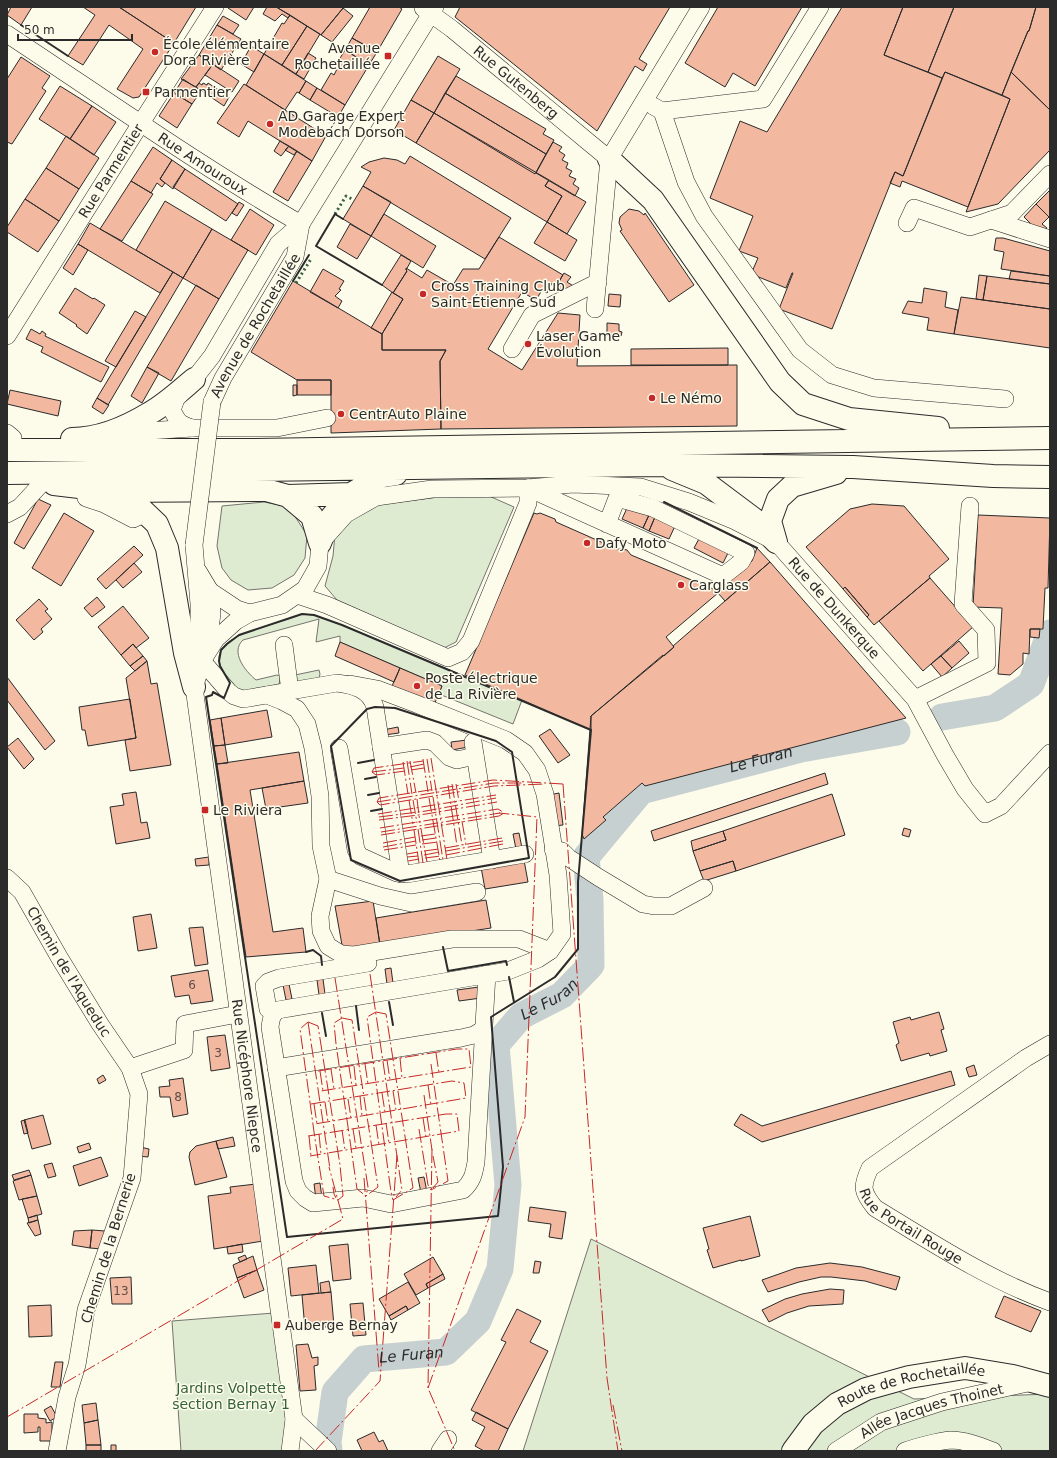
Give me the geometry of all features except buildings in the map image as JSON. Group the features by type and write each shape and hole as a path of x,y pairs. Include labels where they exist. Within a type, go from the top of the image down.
{"main road":[{"path":"610,159 653,200 780,382 803,404 849,419 1047,438"},
{"path":"9,440 83,439 109,433 150,413 194,380"},
{"path":"9,440 249,450 1047,438"},
{"path":"659,465 706,483 754,519 776,542"},
{"path":"7,473 659,465 853,468 993,476 1050,477"},
{"path":"320,543 329,520 351,494 382,476 435,468"},
{"path":"776,542 770,521 778,499 792,486 820,479 853,468"},
{"path":"7,478 113,491 266,490 288,496 351,494"},
{"path":"113,491 137,505 157,524 167,548 185,653 194,687"},
{"path":"288,496 312,516 320,543"},
{"name":"Route de Rochetaillée","path":"792,1451 813,1424 837,1404 866,1390 909,1377 964,1368 1042,1384"}],"street":[{"name":"Rue Parmentier","path":"7,336 215,7"},
{"path":"595,309 610,159 701,7"},
{"path":"662,111 763,99 820,7"},
{"name":"Rue Gutenberg","path":"430,9 610,159"},
{"name":"Avenue de Rochetaillée","path":"192,428 180,424 176,420 172,410 176,399 194,380 212,356 278,244 301,224 430,9"},
{"name":"Rue Amouroux","path":"7,34 235,184 301,224"},
{"path":"645,100 662,111 686,182 704,216 800,350 832,375 874,388 1005,398"},
{"path":"907,223 914,208 970,227 1012,214 1050,174"},
{"path":"991,220 1050,239"},
{"name":"Avenue de Rochetaillée","path":"194,687 199,648 199,604 194,545 212,402 223,378 295,257 301,224"},
{"path":"512,349 532,315 598,282"},
{"path":"109,433 192,428 277,428 327,418"},
{"path":"7,514 20,507 42,483"},
{"name":"Rue de Dunkerque","path":"320,543 346,514 376,498 432,489 528,488 573,484 641,487 689,502 735,521 776,542 915,699 965,790 985,814 1001,806 1050,753"},
{"path":"297,595 327,605 448,658 462,652 471,641 528,503 528,488 607,524 723,576 741,562 746,553 653,508 617,498 607,524"},
{"path":"86,498 104,504 133,519 146,513"},
{"path":"915,699 987,663 986,630 963,604 970,506"},
{"path":"194,687 205,658 216,639 236,621 250,613 282,605 306,589 318,566 320,543"},
{"path":"196,569 210,591 237,609 250,613"},
{"path":"210,591 212,614 205,658 229,692 234,696 243,699 338,683 377,689 506,740 524,753 537,770 545,794 558,875 562,934 550,951 532,962 508,971 487,974 286,1008 274,1012 271,1018 270,1027 294,1182 298,1191 305,1198 313,1203 363,1198 391,1204 463,1190 469,1184 474,1175 476,1162 487,974"},
{"path":"284,645 290,691"},
{"path":"350,684 370,696 374,703 401,874"},
{"name":"Rue Nicéphore Niepce","path":"194,687 294,1419 290,1451"},
{"path":"267,695 297,709 307,724 313,748 320,796 321,846 328,879 320,916 321,932 328,946 341,954 354,956 452,939 519,939 550,951"},
{"path":"381,747 428,740 435,743 449,757 457,760 474,749 492,860"},
{"path":"339,748 356,850 360,856 397,873 407,874 525,854"},
{"path":"553,849 562,851 569,858 598,877 643,904 654,906 671,906 704,888"},
{"name":"Chemin de l'Aqueduc","path":"7,878 22,892 59,957 100,1024 130,1068"},
{"path":"328,879 380,896 412,903 477,892"},
{"path":"274,1012 268,1009 264,986 268,982 279,978 389,959"},
{"path":"130,1068 184,1050 185,1024 238,1014"},
{"path":"276,1068 461,1038 474,1035 484,1029"},
{"name":"Rue Portail Rouge","path":"1050,1044 1026,1058 870,1168 864,1181 865,1196 875,1208 972,1267 1050,1302"},
{"name":"Chemin de la Bernerie","path":"57,1451 67,1397 77,1365 86,1310 132,1178 139,1094 130,1068"},
{"name":"Allée Jacques Thoinet","path":"836,1451 881,1422 942,1402 1042,1384"},
{"path":"294,1419 328,1451"},
{"path":"905,1451 951,1440 976,1444 993,1451"}],"green space":[{"path":"480,492 514,507 456,642 444,648 337,600 325,586 333,556 335,534 349,518 375,505"},
{"path":"264,502 285,506 294,515 307,535 305,558 294,575 272,588 248,590 231,580 222,568 217,546 222,506"},
{"path":"302,614 314,615 342,625 522,700 513,724 439,694 442,686 340,642 340,636 316,642 319,619 243,640 239,645 238,656 244,667 256,680 277,675 281,676 279,684 256,690 243,692 234,688 226,678 219,661 220,652 227,643 234,638 252,630"},
{"path":"319,670 319,678 298,682 295,678 295,675"},
{"path":"591,1239 914,1399 1050,1394 1050,1451 523,1451"},
{"name":"Jardins Volpette section Bernay 1","path":"274,1313 288,1418 285,1451 181,1451 172,1321"}],"waterway":[{"name":"Le Furan","path":"942,717 995,708 1031,684 1050,633"},
{"name":"Le Furan","path":"329,1451 328,1442 335,1392 364,1359 446,1352 478,1321 500,1269 508,1185 496,1045 521,1016 562,995 591,965 590,899 586,857 641,791 801,749 897,732"}],"hedge":[{"path":"335,214 346,196 352,199"},
{"path":"296,283 311,259"}],"fence":[{"path":"326,136 338,117"}],"wall":[{"path":"21,25 68,56"},
{"path":"343,219 335,214 316,246 382,285"},
{"path":"293,281 309,255"},
{"path":"664,502 757,548"},
{"path":"302,614 314,615 342,625 591,730 578,882 578,949 555,977 491,1017 503,1167 498,1216 287,1237 206,697 212,695 213,692 224,698 230,683 220,666 219,661 221,650 227,644 239,635 302,614"},
{"path":"375,707 395,708 496,741 512,752 529,858 400,881 351,860 331,746 367,709 375,707"},
{"path":"358,763 374,760"},
{"path":"365,779 376,777"},
{"path":"368,795 379,793"},
{"path":"371,811 382,809"},
{"path":"443,947 448,971 506,961 507,965"},
{"path":"306,952 313,950 321,956 322,965"},
{"path":"509,977 514,1002"},
{"path":"389,1002 393,1025"},
{"path":"356,1006 359,1030"},
{"path":"322,1013 326,1036"}],"power":[{"path":"431,758 447,860"},
{"path":"423,759 428,792"},
{"path":"427,759 432,791"},
{"path":"407,761 412,794"},
{"path":"410,761 416,793"},
{"path":"372,772 374,768 423,761"},
{"path":"403,762 408,794"},
{"path":"410,767 424,764"},
{"path":"372,772 404,768"},
{"path":"411,770 424,768"},
{"path":"372,772 376,775 405,771"},
{"path":"377,802 379,798 493,780 563,784"},
{"path":"377,802 494,783 523,783"},
{"path":"452,784 462,845"},
{"path":"456,784 459,801"},
{"path":"377,802 380,805 494,786 545,784"},
{"path":"563,784 607,1378 618,1451"},
{"path":"448,785 457,846"},
{"path":"378,814 496,795"},
{"path":"433,797 443,860"},
{"path":"429,798 440,861"},
{"path":"379,817 426,811 496,798"},
{"path":"417,799 420,823"},
{"path":"409,800 413,824"},
{"path":"413,800 417,823"},
{"path":"379,820 497,802"},
{"path":"380,828 498,809 503,812"},
{"path":"428,1388 525,1117 537,817 499,813"},
{"path":"381,832 500,813"},
{"path":"381,835 499,816 504,813"},
{"path":"462,821 466,845"},
{"path":"418,829 423,863"},
{"path":"421,829 427,862"},
{"path":"414,830 419,863"},
{"path":"421,836 435,834"},
{"path":"383,843 415,837"},
{"path":"422,840 436,838"},
{"path":"445,848 502,838"},
{"path":"383,847 416,841"},
{"path":"446,851 503,841"},
{"path":"422,844 438,842"},
{"path":"446,855 503,844"},
{"path":"384,850 416,845"},
{"path":"424,851 439,849"},
{"path":"407,854 418,852"},
{"path":"424,855 440,852"},
{"path":"407,857 418,856"},
{"path":"425,858 441,856"},
{"path":"408,861 419,859"},
{"path":"370,974 402,1190 396,1197"},
{"path":"335,978 368,1187 366,1196"},
{"path":"376,1012 386,1014 413,1188 393,1200 367,1017 376,1012"},
{"path":"342,1018 352,1020 378,1187 366,1196 357,1189 336,1044 334,1023 342,1018"},
{"path":"308,1022 318,1026 340,1165 343,1196 338,1200 324,1196 300,1029 308,1022"},
{"path":"308,1022 330,1169"},
{"path":"318,1071 457,1049 469,1049 471,1067 321,1091"},
{"path":"436,1053 439,1073"},
{"path":"400,1058 402,1078"},
{"path":"387,1060 390,1080"},
{"path":"365,1064 368,1084"},
{"path":"431,1064 448,1181 431,1190"},
{"path":"354,1066 356,1085"},
{"path":"331,1069 334,1089"},
{"path":"320,1071 323,1091"},
{"path":"311,1104 452,1081 464,1083 466,1098 315,1124"},
{"path":"428,1085 431,1105"},
{"path":"393,1091 396,1110"},
{"path":"382,1093 385,1112"},
{"path":"424,1095 432,1150"},
{"path":"360,1096 362,1116"},
{"path":"348,1099 351,1118"},
{"path":"325,1102 328,1122"},
{"path":"314,1104 317,1124"},
{"path":"308,1136 446,1114 457,1114 459,1131 310,1156"},
{"path":"423,1118 426,1137"},
{"path":"386,1123 389,1143"},
{"path":"376,1125 379,1145"},
{"path":"353,1129 356,1148"},
{"path":"419,1129 428,1185 431,1190"},
{"path":"342,1130 345,1150"},
{"path":"319,1134 321,1154"},
{"path":"309,1136 311,1156"},
{"path":"432,1149 428,1388 455,1451"},
{"path":"315,1451 380,1381 397,1155"},
{"path":"433,1156 438,1182 433,1188"},
{"path":"7,1417 343,1219 329,1167"},
{"path":"364,1178 379,1371"},
{"path":"333,1187 336,1198"},
{"path":"613,1405 622,1451"}],"place":[{"name":"École élémentaire Dora Rivière","path":"155,52"},
{"name":"Avenue Rochetaillée","path":"388,56"},
{"name":"Parmentier","path":"146,92"},
{"name":"AD Garage Expert Modebach Dorson","path":"270,124"},
{"name":"Cross Training Club Saint-Étienne Sud","path":"423,294"},
{"name":"Laser Game Évolution","path":"528,344"},
{"name":"Le Némo","path":"652,398"},
{"name":"CentrAuto Plaine","path":"341,414"},
{"name":"Dafy Moto","path":"587,543"},
{"name":"Carglass","path":"681,585"},
{"name":"Poste électrique de La Rivière","path":"417,686"},
{"name":"Le Riviera","path":"205,810"},
{"name":"Auberge Bernay","path":"277,1325"}]}
